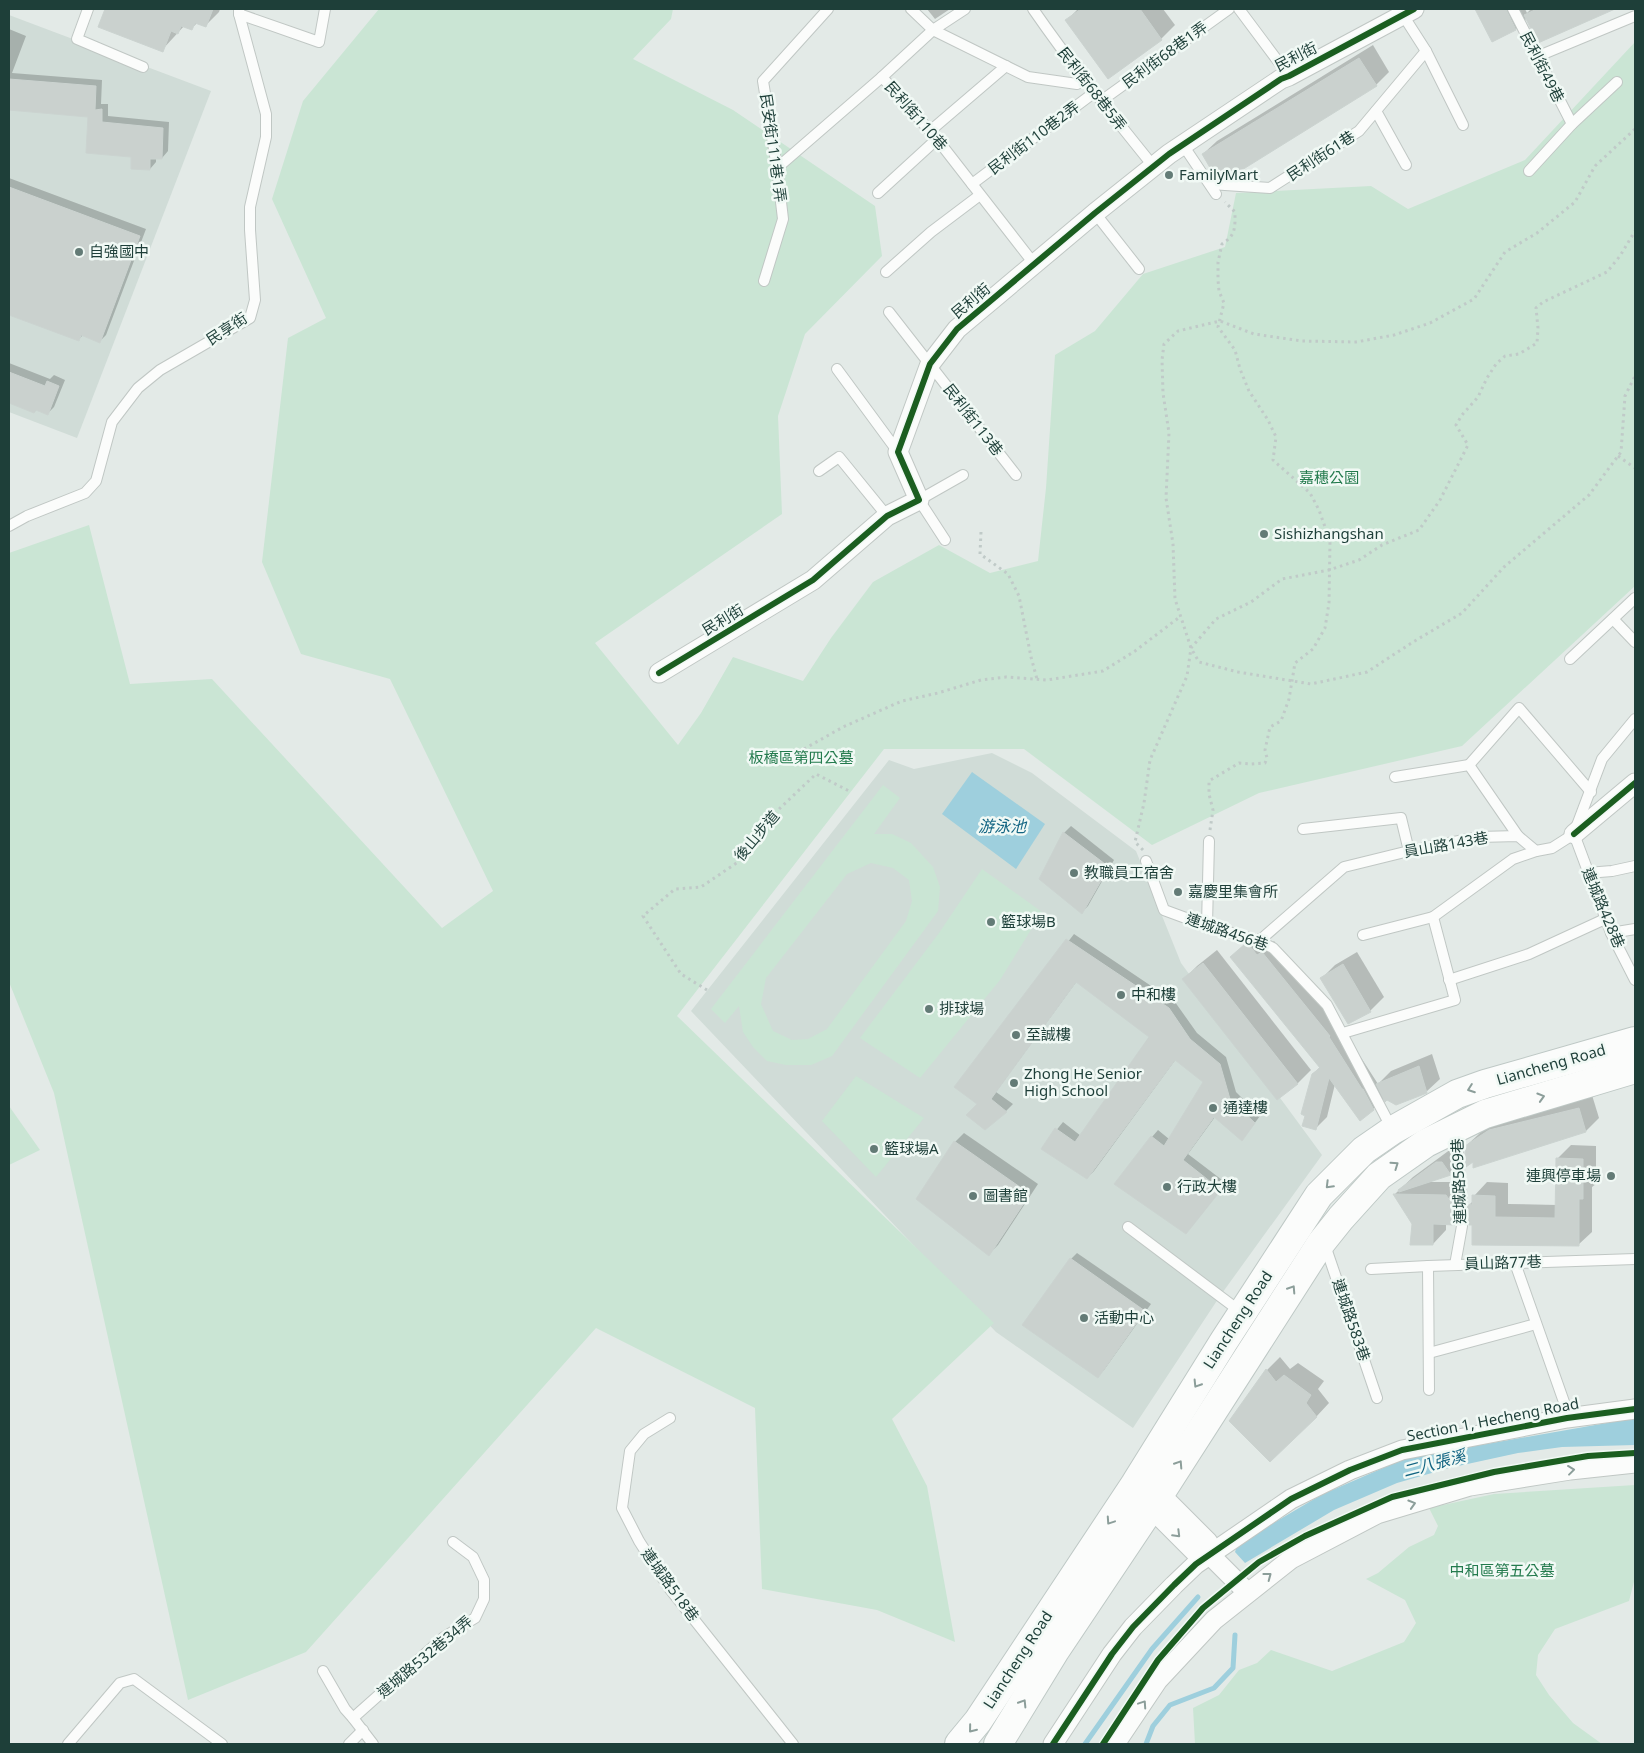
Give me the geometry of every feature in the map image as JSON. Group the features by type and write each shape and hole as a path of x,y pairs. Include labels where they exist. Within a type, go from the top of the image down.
{"main road":[{"name":"Liancheng Road","path":"998,1744 1254,1322 1319,1195 1364,1150 1393,1130 1457,1094 1485,1084 1635,1041"},
{"name":"Liancheng Road","path":"1254,1322 1341,1218 1379,1176 1426,1143 1485,1114 1635,1069"},
{"name":"Liancheng Road","path":"959,1744 1148,1495"}],"street":[{"name":"民利街","path":"898,452 930,364 956,329 1095,213 1183,144 1281,78 1289,76 1405,11"},
{"path":"898,452 919,500"},
{"name":"民利街","path":"659,673 813,580 888,516 919,500"},
{"path":"1574,834 1635,783"},
{"name":"Section 1, Hecheng Road","path":"1052,1744 1112,1654 1133,1627 1174,1584 1209,1554 1291,1499 1350,1470 1402,1450 1567,1418 1635,1409"},
{"path":"1116,1744 1158,1680 1214,1620 1290,1559 1377,1514 1470,1486 1570,1470 1635,1463"},
{"path":"1148,1495 1195,1552 1209,1554 1247,1592"}],"lane":[{"path":"88,9 77,39 143,67"},
{"path":"239,12 319,42 325,9"},
{"name":"民安街111巷1弄","path":"764,281 782,219 777,168 763,81 828,9"},
{"path":"911,9 933,30 1028,77 1077,84 1085,80"},
{"path":"882,77 933,30 964,9"},
{"name":"民利街68巷5弄","path":"1033,9 1098,97 1154,166"},
{"name":"民利街68巷1弄","path":"1098,97 1229,9"},
{"path":"1238,9 1289,76"},
{"name":"民利街49巷","path":"1513,9 1572,124"},
{"path":"1405,11 1463,125"},
{"name":"民享街","path":"9,526 27,516 85,492 96,481 112,422 138,388 160,370 250,318 255,300 250,207 266,137 266,114 239,12"},
{"path":"1536,57 1635,16"},
{"name":"民利街61巷","path":"1210,184 1270,188 1359,132 1426,50"},
{"path":"930,131 1006,66"},
{"name":"民利街110巷","path":"777,168 882,77 937,139 1035,265"},
{"path":"1529,171 1572,124 1617,82"},
{"name":"民利街110巷2弄","path":"972,184 1098,97"},
{"path":"1376,111 1406,165"},
{"path":"878,193 937,139"},
{"path":"1183,144 1216,194"},
{"path":"886,272 931,232 980,195"},
{"path":"1095,213 1138,270"},
{"name":"民利街113巷","path":"889,312 1016,475"},
{"path":"837,369 898,452"},
{"path":"819,471 839,457 888,516"},
{"path":"945,540 919,500 963,475"},
{"path":"1570,659 1635,598"},
{"path":"1613,619 1635,642"},
{"path":"1396,777 1469,765 1519,708 1591,792"},
{"path":"1363,935 1433,916 1513,859 1536,850 1552,848 1574,834 1602,759 1635,719"},
{"path":"1469,765 1518,836 1536,850"},
{"path":"1303,828 1401,818 1409,851"},
{"name":"連城路428巷","path":"1574,834 1605,919 1635,980"},
{"name":"員山路143巷","path":"1259,941 1344,867 1409,851 1479,837 1518,836"},
{"path":"1207,925 1209,841"},
{"name":"連城路456巷","path":"1146,861 1164,910 1259,941 1274,948 1327,1005 1393,1130"},
{"path":"1587,873 1612,872 1635,866"},
{"path":"1342,1032 1455,1000 1433,916"},
{"path":"1449,980 1529,954 1605,919"},
{"path":"1611,933 1635,929"},
{"name":"連城路569巷","path":"1455,1265 1462,1226 1456,1127"},
{"path":"1128,1227 1254,1322"},
{"name":"連城路583巷","path":"1322,1243 1327,1252 1377,1398"},
{"name":"員山路77巷","path":"1371,1269 1635,1258"},
{"path":"1515,1263 1564,1402"},
{"path":"1428,1266 1429,1390"},
{"path":"1429,1353 1536,1324"},
{"name":"連城路518巷","path":"670,1418 644,1434 630,1451 622,1508 639,1541 669,1588 793,1744"},
{"name":"連城路532巷34弄","path":"354,1718 444,1637 475,1618 484,1599 484,1580 473,1557 453,1542"},
{"path":"323,1671 345,1709 373,1744"},
{"path":"68,1744 120,1683 134,1679 222,1744"},
{"path":"349,1744 363,1730"}],"path":[{"path":"1635,128 1594,166 1575,202 1537,233 1505,252 1474,298 1430,323 1394,336 1356,342 1302,341 1254,334 1220,321 1178,331 1164,344 1162,360 1163,393 1169,433 1166,498 1173,544 1175,599 1192,648 1199,662 1292,682 1311,684 1367,672 1462,613 1504,567 1589,495 1621,452 1625,396 1635,376"},
{"path":"1209,841 1213,810 1209,794 1209,781 1239,763 1265,762 1267,758 1265,750 1270,727 1281,721 1289,699 1296,662 1313,649 1325,628 1329,603 1330,541 1319,510 1310,493 1273,460 1276,437 1268,420 1249,391 1235,350 1218,327 1224,303 1219,291 1218,262 1222,244 1231,238 1235,227 1235,212 1216,194"},
{"path":"1146,861 1143,849 1135,842 1144,803 1150,760 1187,676 1192,648 1216,618 1251,602 1282,579 1329,570 1359,560 1382,545 1419,530 1440,500 1468,445 1456,425 1462,415 1478,397 1496,364 1505,356 1519,354 1537,343 1536,308 1543,302 1607,272 1620,256 1635,231"},
{"path":"1618,456 1635,468"},
{"path":"981,532 980,554 1008,574 1019,596 1036,679"},
{"path":"804,749 843,727 902,701 938,693 981,680 1006,677 1047,680 1103,671 1135,651 1181,616"}],"shaded area":[{"name":"自強國中","path":"9,15 211,91 77,438 9,412"},
{"name":"Zhong He Senior High School","path":"992,753 1032,773 1136,851 1181,963 1322,1155 1220,1296 1133,1428 996,1332 691,1011 889,760 914,769"}],"green space":[{"path":"379,9 673,9 671,19 633,59 733,110 875,206 882,256 805,334 778,416 782,514 595,643 678,745 701,713 733,657 803,681 831,638 873,582 939,545 990,573 1038,561 1046,488 1055,355 1095,331 1143,274 1225,247 1236,193 1371,186 1408,209 1525,160 1635,42 1635,586 1462,746 1259,793 1152,845 1024,749 884,749 677,1016 994,1323 892,1419 927,1486 955,1642 877,1610 762,1589 755,1408 596,1328 306,1652 188,1700 54,1093 9,982 9,553 89,525 130,684 212,679 442,928 493,891 390,679 301,654 262,562 288,338 326,318 272,199 303,101"},
{"path":"883,785 900,798 874,834 892,834 911,843 933,867 940,887 938,911 832,1056 811,1065 786,1065 767,1061 753,1047 743,1032 739,1006 725,1023 711,1009","holes":["871,863 893,868 909,880 912,901 906,921 827,1029 808,1039 792,1040 773,1031 761,1004 766,978 847,874"]},
{"name":"排球場","path":"982,869 1042,912 1000,980 920,1078 860,1038 939,933"},
{"name":"籃球場A","path":"856,1076 924,1118 876,1177 822,1121"},
{"path":"9,1106 40,1150 9,1165"},
{"name":"中和區第五公墓","path":"1635,1485 1635,1578 1629,1601 1555,1629 1538,1655 1536,1675 1549,1695 1573,1723 1602,1744 1195,1744 1193,1708 1219,1695 1239,1670 1257,1663 1271,1650 1332,1671 1404,1642 1416,1623 1405,1600 1366,1579 1378,1573 1409,1547 1434,1535 1438,1526 1429,1508 1494,1494"}],"water":[{"name":"游泳池","path":"972,772 1045,824 1016,869 942,814"},
{"name":"二八張溪","path":"1635,1418 1635,1445 1562,1447 1518,1453 1449,1468 1397,1483 1334,1510 1245,1563 1235,1552 1239,1540 1277,1521 1321,1495 1406,1458"}],"building":[{"path":"105,9 213,9 206,27 195,23 192,30 181,26 178,34 171,31 163,52 98,27"},
{"path":"1081,9 1140,9 1162,40 1108,79 1065,20"},
{"path":"1475,9 1506,9 1516,30 1492,42"},
{"path":"1537,9 1615,9 1538,43 1524,15"},
{"path":"1359,58 1377,86 1229,178 1216,178 1202,154"},
{"path":"9,79 96,86 95,110 102,109 102,122 163,128 162,159 150,159 150,170 131,169 131,157 86,153 88,117 9,110"},
{"path":"9,187 140,236 100,343 81,335 79,341 9,315"},
{"path":"9,372 45,386 47,381 59,386 48,415 36,410 34,413 9,403"},
{"name":"教職員工宿舍","path":"1063,832 1109,867 1082,914 1039,879"},
{"path":"1066,939 1169,1008 1190,1039 1220,1064 1230,1099 1255,1123 1242,1141 1214,1117 1183,1160 1221,1190 1186,1234 1114,1184 1151,1136 1164,1146 1203,1082 1175,1060 1087,1179 1041,1149 1055,1128 1075,1142 1149,1037 1076,982 991,1099 1007,1112 985,1130 966,1115 977,1104 954,1087"},
{"path":"1245,944 1249,945 1257,955 1262,952 1330,1036 1374,1110 1360,1121 1329,1078 1316,1130 1302,1126 1305,1116 1301,1114 1312,1074 1320,1068 1230,957"},
{"path":"1203,963 1298,1084 1277,1100 1182,979"},
{"path":"1343,964 1371,1012 1348,1024 1320,978"},
{"path":"1419,1066 1427,1093 1396,1105 1387,1100 1385,1102 1376,1084"},
{"path":"1579,1108 1586,1132 1473,1168 1473,1162 1466,1167 1465,1146 1489,1130"},
{"name":"圖書館","path":"954,1141 1030,1194 989,1256 916,1199"},
{"path":"1556,1158 1583,1159 1583,1199 1579,1199 1579,1246 1472,1245 1472,1225 1469,1225 1468,1204 1472,1205 1472,1195 1495,1196 1495,1217 1555,1218"},
{"path":"1436,1162 1442,1162 1451,1175 1399,1192 1398,1190"},
{"path":"1393,1194 1446,1195 1451,1202 1454,1202 1455,1225 1433,1224 1433,1245 1410,1245 1412,1224"},
{"name":"活動中心","path":"1070,1258 1145,1311 1098,1378 1022,1325"},
{"path":"1266,1369 1276,1382 1284,1375 1311,1395 1306,1403 1317,1417 1270,1462 1229,1421"}],"waterway":[{"path":"1085,1744 1152,1649 1198,1597"},
{"path":"1146,1744 1153,1726 1170,1705 1214,1688 1233,1668 1235,1635"}],"cycle path":[{"path":"659,673 813,580 887,516 919,500 898,452 930,364 957,329 1095,213 1169,154 1281,79 1414,9"},
{"path":"1574,834 1635,783"},
{"path":"1053,1744 1112,1654 1133,1627 1196,1564 1291,1499 1350,1470 1402,1450 1567,1418 1635,1409"},
{"path":"1103,1744 1158,1660 1203,1608 1259,1562 1305,1536 1392,1497 1494,1472 1588,1456 1635,1453"}],"place":[{"name":"FamilyMart","path":"1169,175"},
{"name":"自強國中","path":"79,252"},
{"name":"Sishizhangshan","path":"1264,534"},
{"name":"教職員工宿舍","path":"1074,873"},
{"name":"嘉慶里集會所","path":"1178,892"},
{"name":"籃球場B","path":"991,922"},
{"name":"中和樓","path":"1121,995"},
{"name":"排球場","path":"929,1009"},
{"name":"至誠樓","path":"1016,1035"},
{"name":"Zhong He Senior High School","path":"1014,1083"},
{"name":"通達樓","path":"1213,1108"},
{"name":"籃球場A","path":"874,1149"},
{"name":"連興停車場","path":"1611,1176"},
{"name":"行政大樓","path":"1167,1187"},
{"name":"圖書館","path":"973,1196"},
{"name":"活動中心","path":"1084,1318"}],"park label":[{"name":"嘉穗公園","path":"1329,478"},
{"name":"板橋區第四公墓","path":"801,758"}]}
